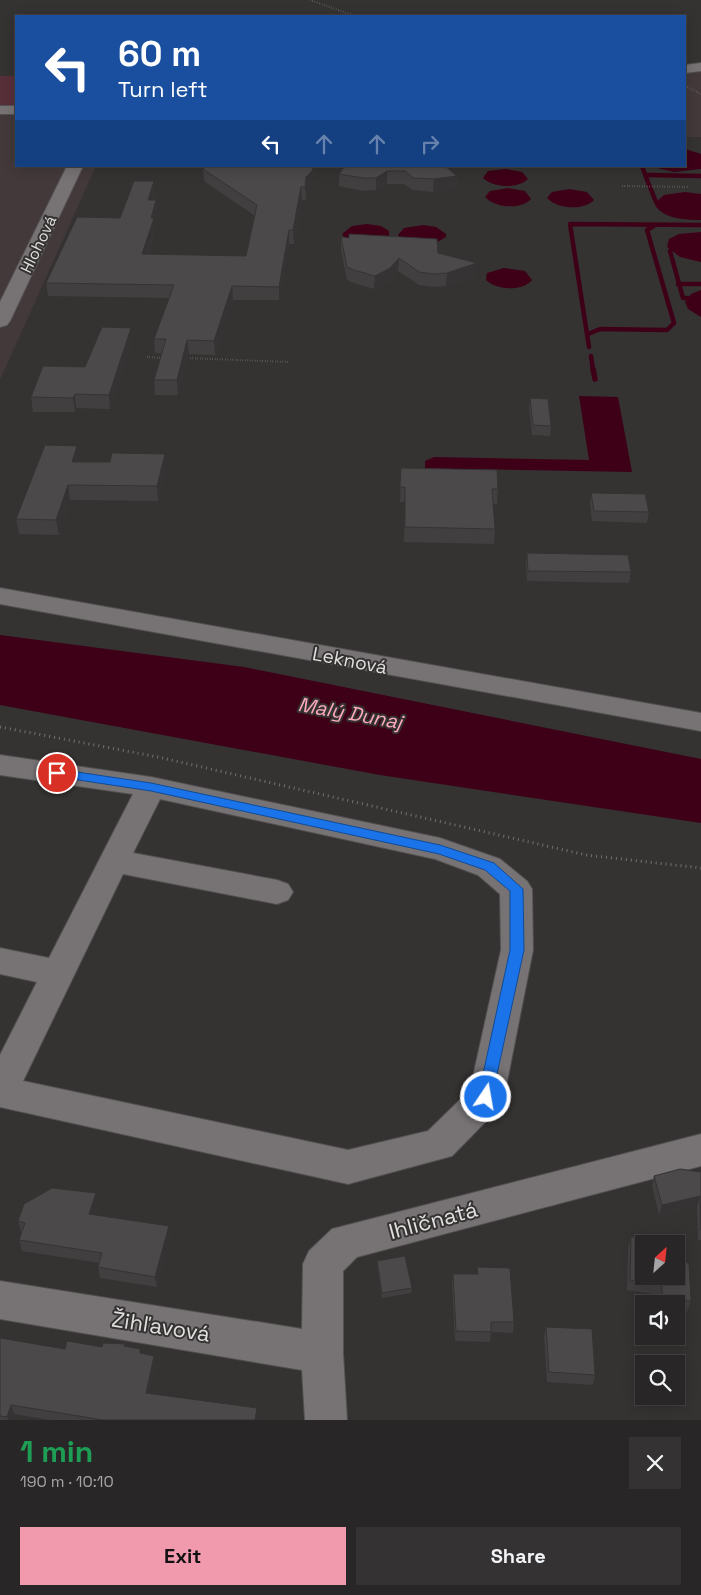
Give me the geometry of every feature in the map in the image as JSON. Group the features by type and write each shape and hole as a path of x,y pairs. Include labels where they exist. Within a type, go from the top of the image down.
{"street":[{"path":"686,69 701,67"},
{"path":"0,110 15,110"},
{"name":"Hlohová","path":"0,321 75,167"},
{"name":"Leknová","path":"0,596 141,620 547,697 701,722"},
{"path":"0,764 151,787 440,849 489,867 516,889 517,950 486,1097 439,1145 348,1167 0,1092 151,787"},
{"path":"114,860 277,892"},
{"path":"0,962 58,973"},
{"name":"Ihličnatá","path":"326,1420 322,1353 323,1264 346,1242 701,1150"},
{"name":"Žihľavová","path":"0,1300 322,1353"}],"path":[{"path":"310,0 352,15"},
{"path":"686,86 701,94"},
{"path":"622,186 689,187"},
{"path":"147,357 166,358"},
{"path":"185,358 289,362"},
{"path":"0,727 158,757 586,854 701,868"}],"shaded area":[{"path":"701,70 701,137 686,137 686,72"},
{"path":"0,76 15,76 15,107 0,107"},
{"path":"15,113 15,167 96,167 0,380 0,114"}],"water":[{"path":"686,149 701,154 701,169 674,172 653,167 686,167"},
{"path":"506,169 522,172 528,179 512,186 506,186 493,184 483,178 488,171"},
{"path":"508,188 525,191 531,199 521,205 508,206 495,204 485,197 490,191"},
{"path":"569,189 587,192 594,200 584,206 570,207 551,202 547,198 552,192"},
{"path":"685,192 701,194 701,220 669,216 655,205 664,195"},
{"path":"367,224 381,226 389,231 389,237 346,240 342,234 352,226"},
{"path":"423,225 436,227 446,234 446,237 434,244 399,238 398,235 404,228"},
{"path":"701,232 701,262 680,257 667,247 669,239 679,234"},
{"path":"504,268 525,271 532,280 528,284 516,288 502,288 486,280 487,273"},
{"path":"701,290 701,317 688,309 685,302 691,294"},
{"path":"579,396 618,397 632,472 471,469 425,483 425,461 434,457 589,460"},
{"name":"Malý Dunaj","path":"0,635 244,667 701,759 701,823 380,775 0,705"}],"building":[{"path":"205,167 312,167 313,170 306,177 305,187 301,187 293,230 289,230 279,287 232,286 214,341 187,340 177,380 154,380 166,339 154,339 174,285 46,283 77,217 120,218 134,181 154,181 148,200 156,200 151,218 154,218 142,254 246,256 257,205 203,169"},
{"path":"344,167 446,167 457,176 434,179 413,178 405,171 387,171 376,178 339,174"},
{"path":"349,234 437,239 438,253 477,263 447,273 433,274 419,272 399,258 390,268 375,276 347,267 341,237 349,238"},
{"path":"102,327 131,328 109,395 75,394 73,398 31,397 43,366 85,367"},
{"path":"530,398 548,399 551,426 533,425"},
{"path":"45,445 77,446 72,462 110,462 112,453 165,454 157,486 68,485 56,520 16,519"},
{"path":"401,468 497,470 498,489 492,489 495,529 405,527 405,487 400,487"},
{"path":"591,493 645,494 649,512 594,511"},
{"path":"527,553 628,555 631,572 528,571"},
{"path":"680,1169 701,1172 701,1230 700,1196 662,1205 654,1176"},
{"path":"52,1188 96,1193 89,1214 169,1226 155,1277 98,1267 102,1253 19,1240 25,1223 18,1221 24,1204"},
{"path":"631,1237 635,1238 635,1281 630,1280"},
{"path":"405,1256 412,1288 382,1293 377,1261"},
{"path":"685,1262 689,1263 691,1301 685,1300 685,1295 662,1295 662,1285 685,1285"},
{"path":"477,1267 510,1268 514,1322 491,1322 491,1332 456,1331 453,1274 478,1274"},
{"path":"546,1327 592,1329 595,1375 549,1372"},
{"path":"0,1338 65,1349 67,1341 102,1347 103,1343 125,1344 124,1346 140,1349 140,1353 154,1356 146,1393 257,1408 255,1420 103,1420 11,1405 7,1417 0,1416"}],"waterway":[{"path":"642,167 649,185"},
{"path":"647,175 701,176"},
{"path":"650,187 656,202"},
{"path":"589,347 570,224 701,225"},
{"path":"588,334 600,329 667,330 674,323 647,230 655,225"},
{"path":"670,251 679,284"},
{"path":"679,284 701,284"},
{"path":"679,284 683,298 687,298"},
{"path":"591,356 593,370"},
{"path":"593,369 595,379"}],"route":[{"path":"57,773 151,787 440,849 489,867 516,889 517,950 486,1097"}]}
